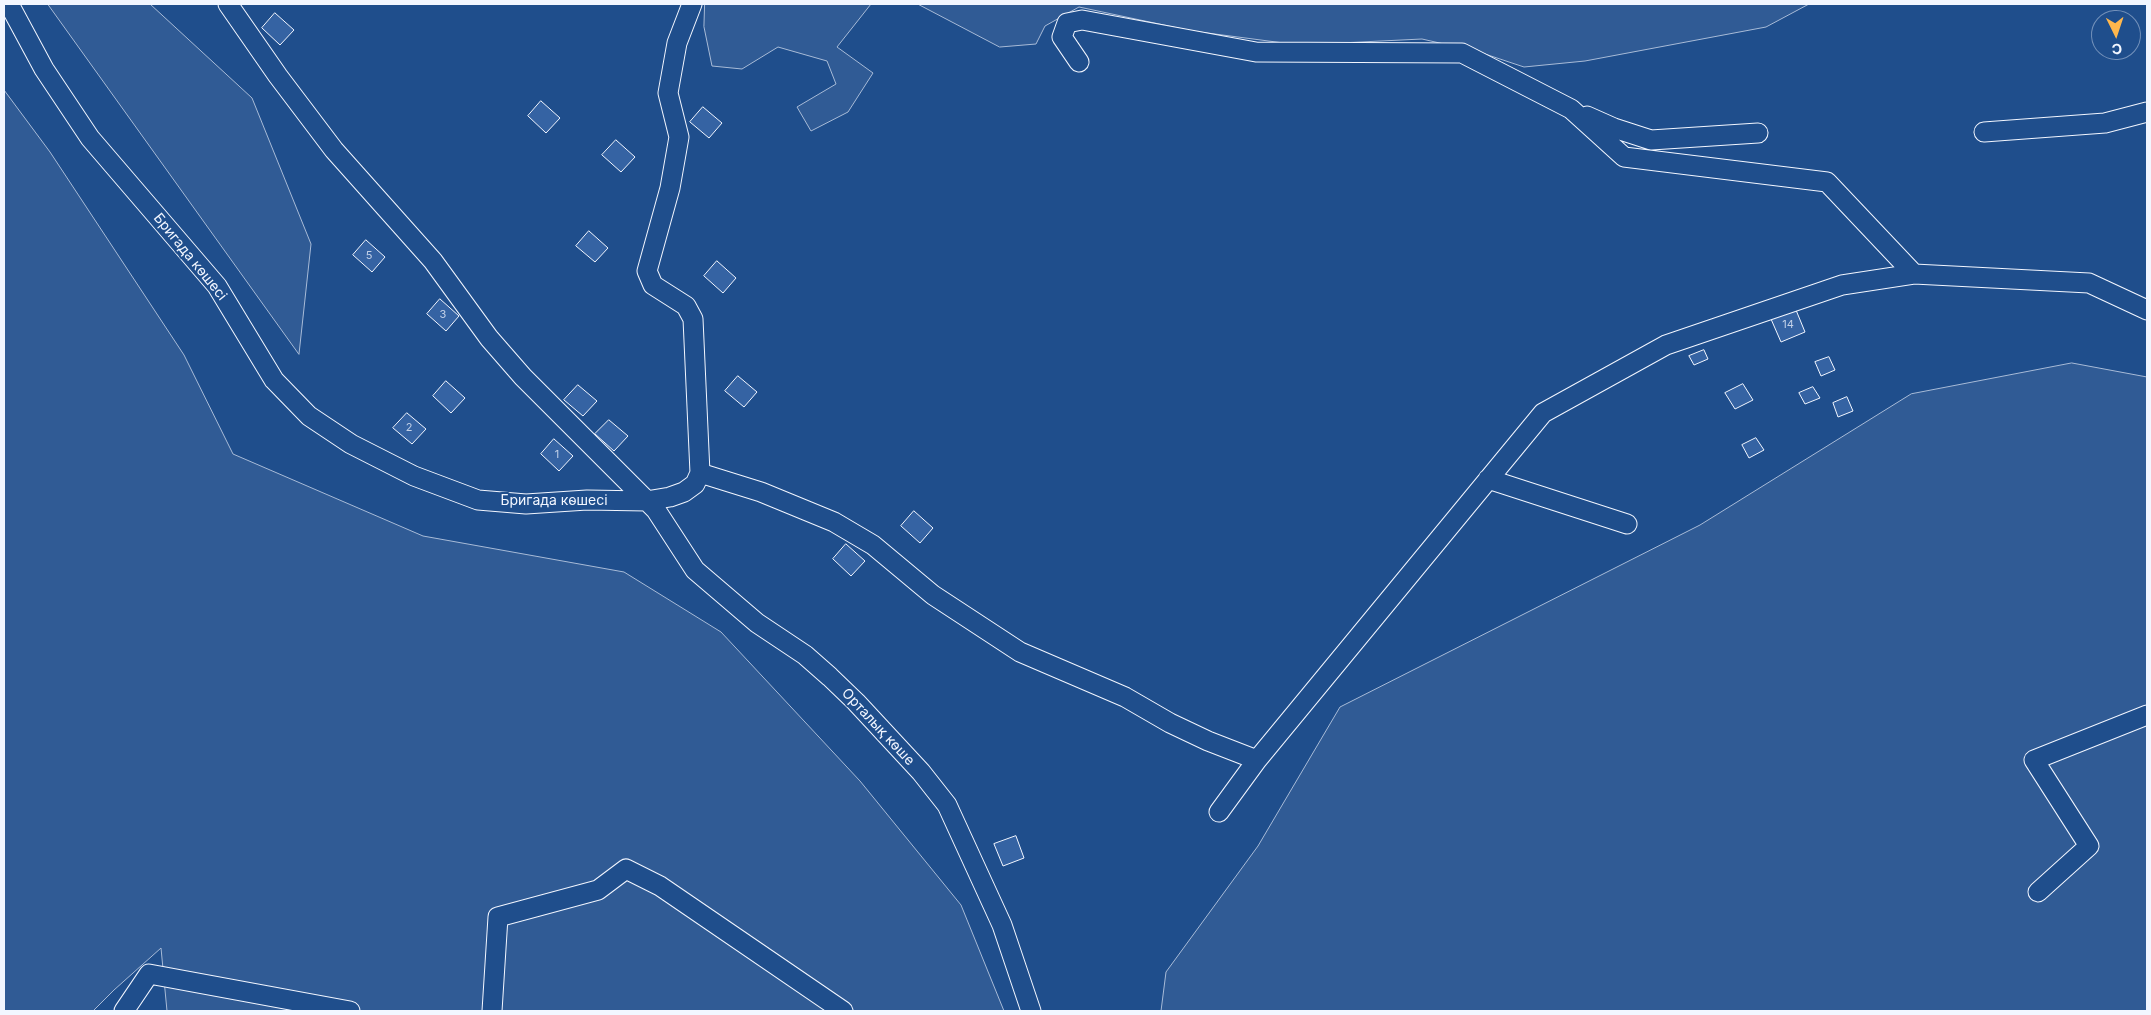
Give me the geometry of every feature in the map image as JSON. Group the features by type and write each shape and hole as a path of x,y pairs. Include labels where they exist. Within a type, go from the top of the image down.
{"street":[{"name":"Бригада көшесі","path":"9,4 44,69 90,138 217,286 274,380 309,416 351,444 414,476 478,500 526,504 587,500 646,501 670,497 684,492 695,484 700,473"},
{"name":"Орталық көше","path":"228,4 278,76 334,150 432,261 489,338 524,377 660,516 696,570 757,623 805,655 830,677 921,772 947,805 1002,925 1031,1011"},
{"path":"692,4 677,43 668,93 679,137 670,188 647,271 653,285 686,306 693,319 700,473 761,492 834,522 873,545 933,595 1020,652 1118,694 1208,741 1257,760"},
{"path":"1079,62 1062,38 1067,23 1082,20 1256,52 1462,53 1571,109 1614,128 1651,140 1758,133"},
{"path":"1571,109 1624,157 1827,182 1914,274"},
{"path":"1984,132 2105,123 2147,112"},
{"path":"1219,812 1257,760 1543,413 1666,345 1842,285 1914,274 2090,283 2147,310"},
{"path":"1488,479 1627,524"},
{"path":"2038,892 2089,846 2034,760 2147,715"},
{"path":"492,1011 498,917 598,890 626,869 660,886 843,1011"},
{"path":"124,1011 149,974 350,1011"}],"shaded area":[{"path":"48,4 150,4 252,98 311,244 299,354"},
{"path":"705,4 871,4 837,47 873,73 848,112 811,131 797,107 836,84 827,61 778,47 742,69 712,66 704,27"},
{"path":"918,4 1809,4 1766,27 1585,61 1524,67 1479,52 1422,39 1299,45 1192,31 1079,7 1045,26 1036,44 1000,47"},
{"path":"4,90 50,152 184,355 233,454 423,536 624,572 721,632 860,781 961,905 1004,1011 167,1011 161,948 93,1011 4,1011"},
{"path":"2072,363 2147,377 2147,1011 1161,1011 1166,972 1258,846 1340,707 1700,525 1911,394"}],"building":[{"path":"275,13 294,30 280,45 262,28"},
{"path":"541,101 560,118 546,133 528,116"},
{"path":"703,107 722,123 709,138 690,122"},
{"path":"616,140 635,157 621,172 602,155"},
{"path":"589,231 608,248 595,262 576,246"},
{"path":"366,240 385,257 372,272 353,255"},
{"path":"717,261 736,278 723,293 704,276"},
{"path":"440,299 459,316 446,331 427,314"},
{"path":"1796,310 1805,332 1781,342 1771,319"},
{"path":"1704,350 1708,359 1694,365 1689,356"},
{"path":"1829,357 1835,370 1821,376 1815,362"},
{"path":"738,376 757,392 744,407 725,391"},
{"path":"446,381 465,398 451,413 433,396"},
{"path":"1743,384 1753,400 1735,409 1725,393"},
{"path":"578,385 597,401 583,416 564,400"},
{"path":"1813,387 1820,398 1805,404 1799,393"},
{"path":"1847,397 1853,411 1838,417 1833,403"},
{"path":"407,413 426,429 412,444 393,428"},
{"path":"609,420 628,436 614,451 595,434"},
{"path":"1756,438 1764,450 1749,458 1742,445"},
{"path":"554,439 573,456 559,471 541,454"},
{"path":"914,511 933,528 920,543 901,526"},
{"path":"846,544 865,561 851,576 833,559"},
{"path":"1016,836 1024,858 1003,866 994,844"}]}
